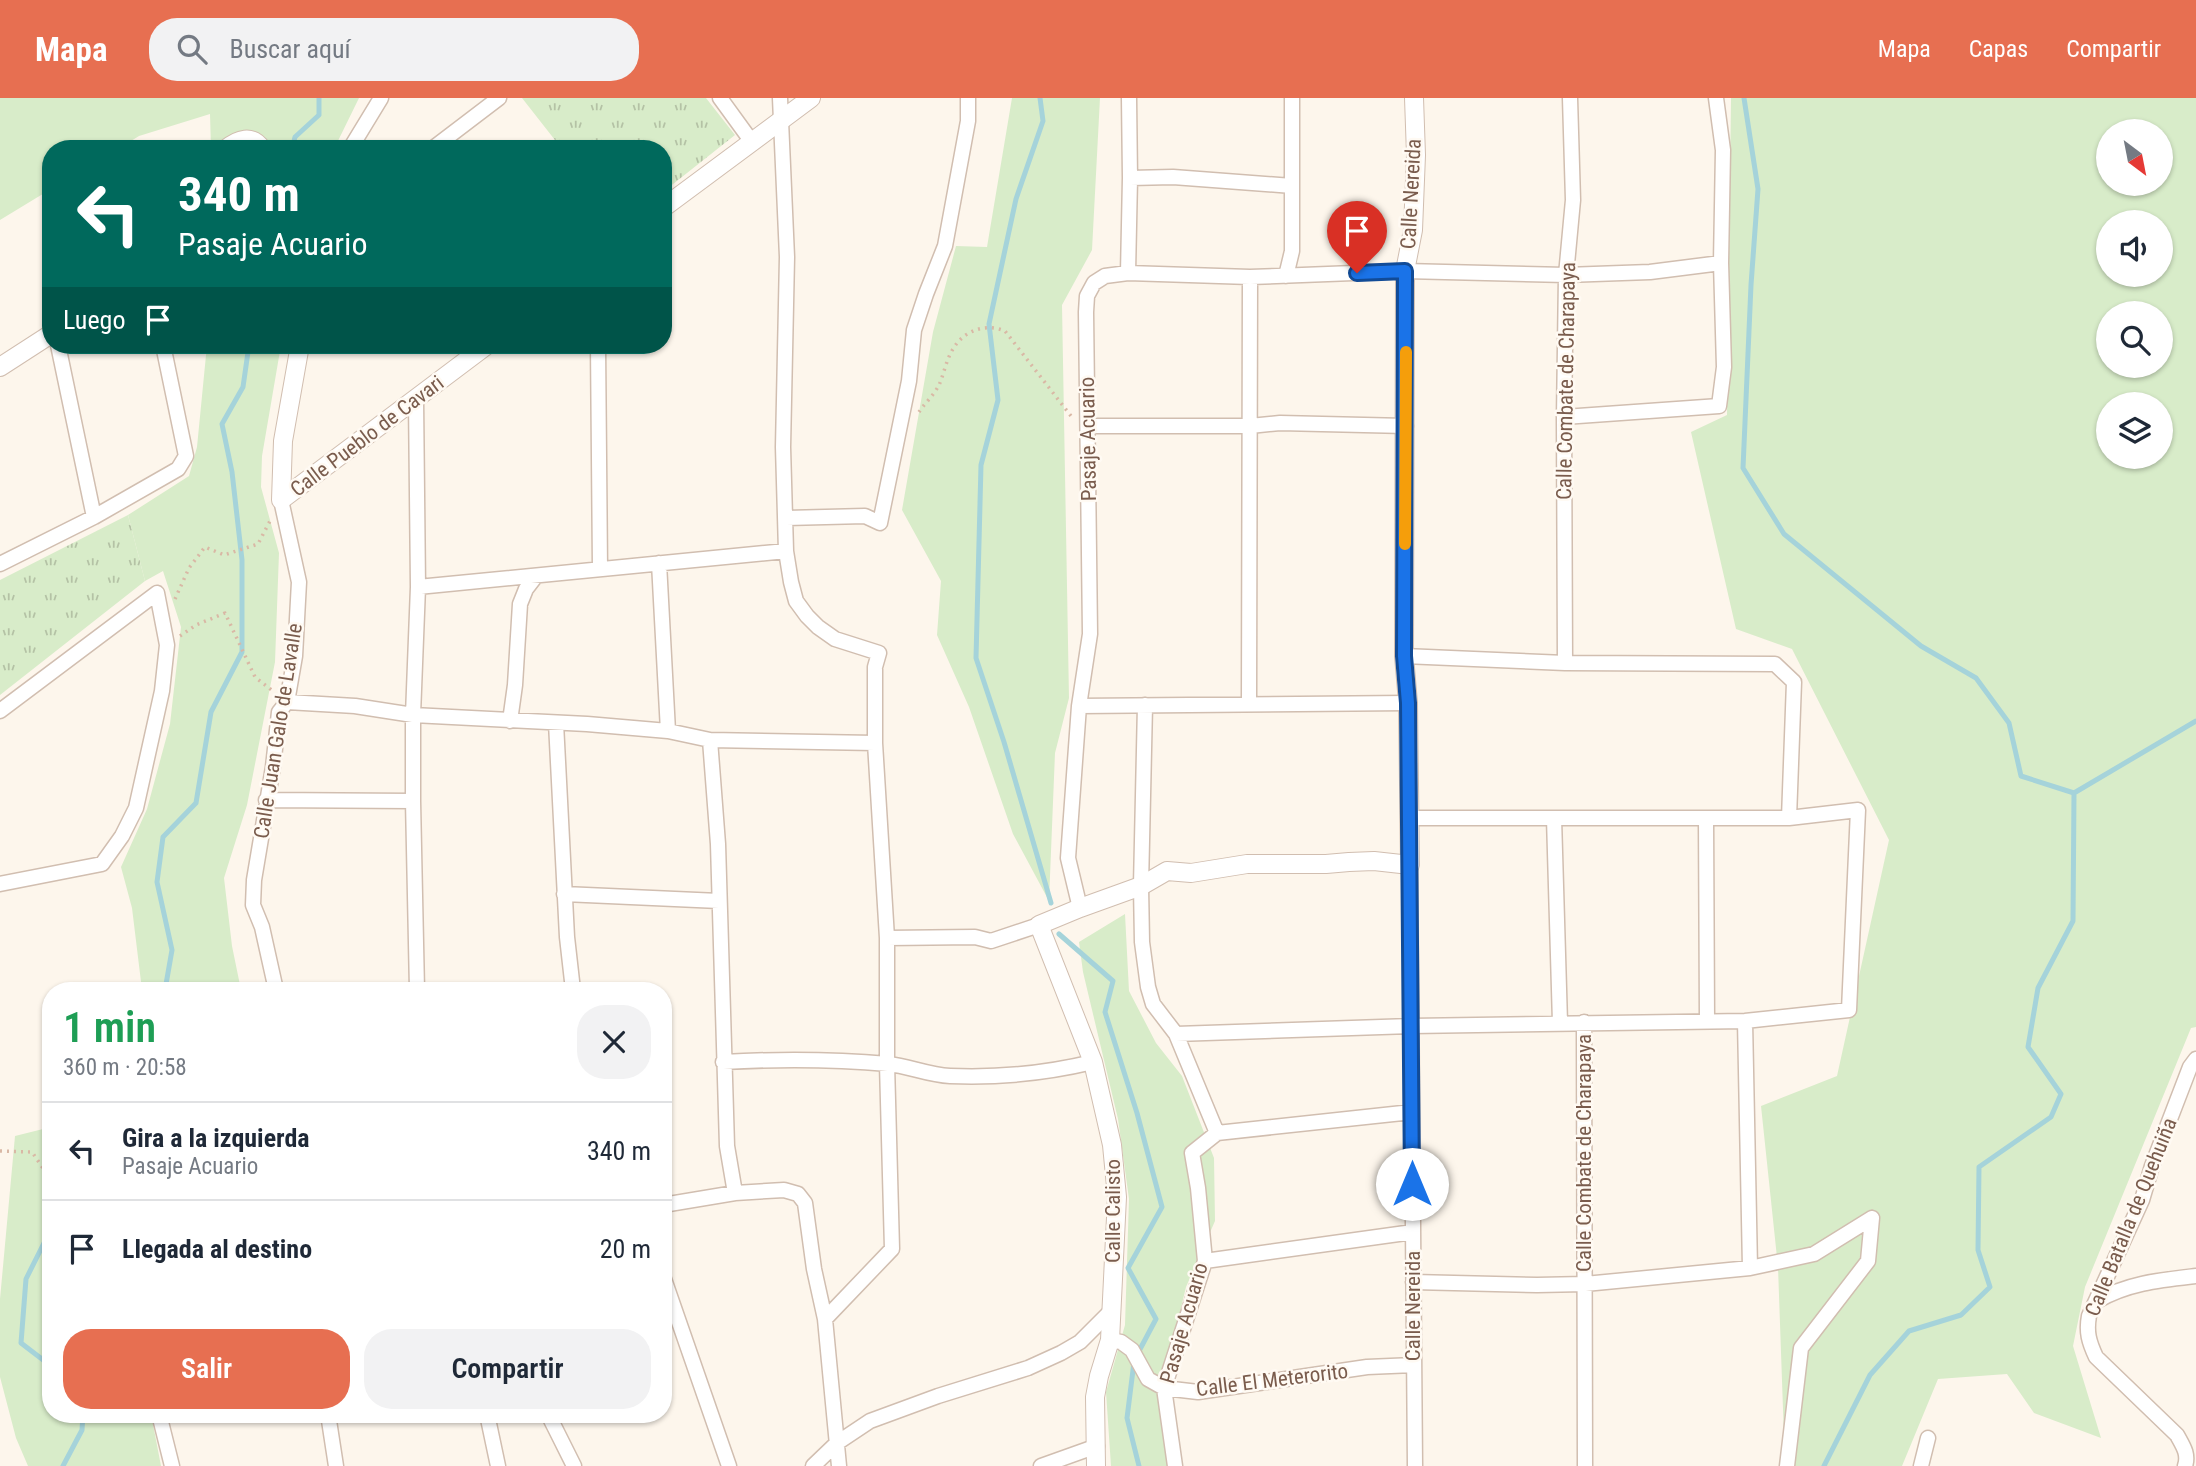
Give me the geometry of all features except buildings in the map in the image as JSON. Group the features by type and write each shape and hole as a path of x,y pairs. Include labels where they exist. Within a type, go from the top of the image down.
{"street":[{"path":"356,140 382,98"},
{"path":"444,140 499,98"},
{"path":"720,98 752,142"},
{"path":"780,98 787,257 783,447 786,551 796,601 807,616 818,628 835,639 879,653 874,667 875,743 887,939 892,1249 825,1319"},
{"path":"672,201 811,98"},
{"path":"786,518 865,516 880,523 909,381 914,330 945,246 968,121 968,98"},
{"path":"1128,273 1129,98"},
{"path":"1286,276 1292,251 1292,98"},
{"name":"Calle Nereida","path":"1414,98 1416,155 1413,230 1405,271 1404,656 1408,703 1415,1466"},
{"name":"Calle Combate de Charapaya","path":"1566,663 1564,417 1566,275 1573,200 1570,98"},
{"path":"1564,417 1719,406 1724,367 1721,262 1723,150 1716,98"},
{"path":"1130,178 1173,177 1292,186"},
{"name":"Pasaje Acuario","path":"1080,908 1068,858 1079,706 1090,634 1087,296 1094,283 1105,276 1128,273 1251,277 1405,271 1566,275 1650,272 1721,262"},
{"path":"1249,704 1251,277"},
{"path":"0,368 42,340"},
{"path":"60,354 94,517"},
{"path":"0,564 94,517 178,469 186,456 165,354"},
{"name":"Calle Juan Galo de Lavalle","path":"274,982 262,927 253,905 254,880 273,767 279,712 286,702 295,656 299,582 281,500 283,441 298,354"},
{"name":"Calle Pueblo de Cavari","path":"281,500 475,354"},
{"path":"598,354 600,569"},
{"path":"416,399 418,587 413,801 417,982"},
{"path":"1088,426 1250,426 1280,423 1406,426"},
{"path":"418,587 786,551"},
{"path":"659,563 668,731"},
{"path":"510,721 520,604 526,589 536,576"},
{"path":"0,711 157,593 167,645 162,691 136,808 122,836 102,864 0,884"},
{"path":"1404,656 1566,663 1775,664 1794,682 1789,818"},
{"path":"286,702 355,706 413,715 668,731 710,740 875,743"},
{"path":"1079,706 1408,703"},
{"path":"1144,705 1141,886 1142,942 1148,987 1153,1004 1175,1034 1217,1133 1412,1112"},
{"path":"556,723 564,894 572,982"},
{"path":"710,740 718,844 727,1146 735,1193"},
{"path":"266,800 413,801"},
{"path":"1175,1034 1584,1022 1745,1021 1849,1010 1858,810 1789,818 1409,818"},
{"name":"Calle Combate de Charapaya","path":"1555,818 1560,1023"},
{"path":"1706,818 1707,1021"},
{"path":"887,939 975,937 991,941 1141,886 1167,872 1191,873 1247,864 1374,862 1410,865"},
{"path":"564,894 719,901"},
{"name":"Calle Calisto","path":"1039,925 1093,1062 1112,1145 1117,1197 1112,1310 1110,1340 1095,1397 1097,1466"},
{"path":"1745,1021 1750,1268"},
{"name":"Calle Combate de Charapaya","path":"1584,1022 1585,1466"},
{"path":"723,1062 791,1058 906,1066 925,1073 950,1076 1029,1073 1093,1062"},
{"name":"Calle Batalla de Quehuiña","path":"2185,1466 2187,1458 2177,1435 2096,1357 2089,1343 2087,1328 2089,1316 2142,1200 2190,1067 2196,1059"},
{"name":"Pasaje Acuario","path":"1175,1466 1164,1388 1205,1261 1192,1153 1217,1133"},
{"path":"672,1204 735,1193 784,1190 798,1194 805,1203 814,1269 825,1319 839,1466"},
{"name":"Calle Combate de Charapaya","path":"1585,1284 1750,1268 1814,1254 1872,1218 1868,1261 1801,1348 1787,1466"},
{"path":"1205,1261 1413,1232"},
{"path":"2096,1301 2115,1290 2141,1283 2196,1276"},
{"path":"1413,1282 1585,1284"},
{"path":"672,1302 729,1466"},
{"path":"813,1466 837,1443 878,1418 1028,1368 1061,1353 1080,1342 1112,1310"},
{"path":"1110,1340 1121,1342 1132,1350 1148,1379 1164,1388"},
{"name":"Calle El Meterorito","path":"1164,1388 1198,1392 1367,1367 1414,1365"},
{"path":"161,1423 172,1466"},
{"path":"329,1423 336,1466"},
{"path":"489,1423 498,1466"},
{"path":"552,1423 574,1466"},
{"path":"1921,1466 1928,1438"},
{"path":"1041,1466 1097,1446"}],"path":[{"path":"898,438 937,388 953,348 965,336 980,328 993,326 1005,331 1071,415 1088,426"},
{"path":"163,622 190,568 205,547 224,555 258,544 281,500"},
{"path":"167,645 196,625 225,613 255,677 286,702"},
{"path":"0,1151 32,1152 42,1167"}],"green space":[{"path":"0,98 359,98 338,140 211,140 210,114 133,140 42,140 42,194 0,220"},
{"path":"522,98 706,98 735,135 672,185 672,140 555,140"},
{"path":"1012,98 1100,98 1092,250 1062,305 1069,698 1055,753 1049,901 1013,834 969,707 937,635 941,581 902,510 933,332 956,246 987,247"},
{"path":"1731,98 2196,98 2196,1027 2191,1028 2085,1287 2073,1346 2101,1438 2034,1413 2007,1374 1938,1379 1902,1466 1785,1466 1778,1267 1761,1106 1837,1076 1889,840 1792,649 1736,629 1691,432 1727,415"},
{"path":"206,354 279,354 262,456 261,487 279,553 275,662 247,805 224,878 239,982 141,982 132,908 121,867 147,809 170,724 181,627 163,571 145,581 128,515 189,476 197,447"},
{"path":"128,515 145,581 0,695 0,580"},
{"path":"1125,914 1129,991 1156,1043 1182,1076 1214,1158 1215,1221 1186,1287 1166,1371 1167,1466 1111,1466 1106,1392 1125,1325 1129,1199 1118,1119 1083,972 1079,942"},
{"path":"42,1129 42,1423 153,1423 161,1466 28,1466 16,1438 0,1377 0,1299 15,1136"}],"waterway":[{"path":"294,140 319,115 319,98"},
{"path":"1040,98 1043,121 1016,199 989,324 998,400 981,465 976,658 1004,742 1051,903"},
{"path":"1744,98 1758,189 1743,468 1784,534 1921,646 1976,678 2009,723 2021,776 2074,793"},
{"path":"166,982 172,950 157,882 163,837 196,803 211,712 242,652 242,560 232,472 222,424 243,387 248,354"},
{"path":"1824,1466 1870,1375 1909,1331 1961,1315 1990,1287 1978,1250 1979,1167 2051,1117 2061,1094 2028,1047 2038,988 2073,921 2074,793 2196,721"},
{"path":"1059,934 1113,981 1105,1012 1137,1113 1162,1207 1128,1268 1156,1319 1138,1353"},
{"path":"42,1247 26,1279 21,1343 42,1359"},
{"path":"1134,1362 1127,1418 1139,1466"},
{"path":"63,1466 82,1430 82,1423"}],"slow traffic":[{"path":"1405,544 1406,352"}],"route":[{"path":"1357,273 1405,271 1404,656 1408,703 1412,1184"}]}
